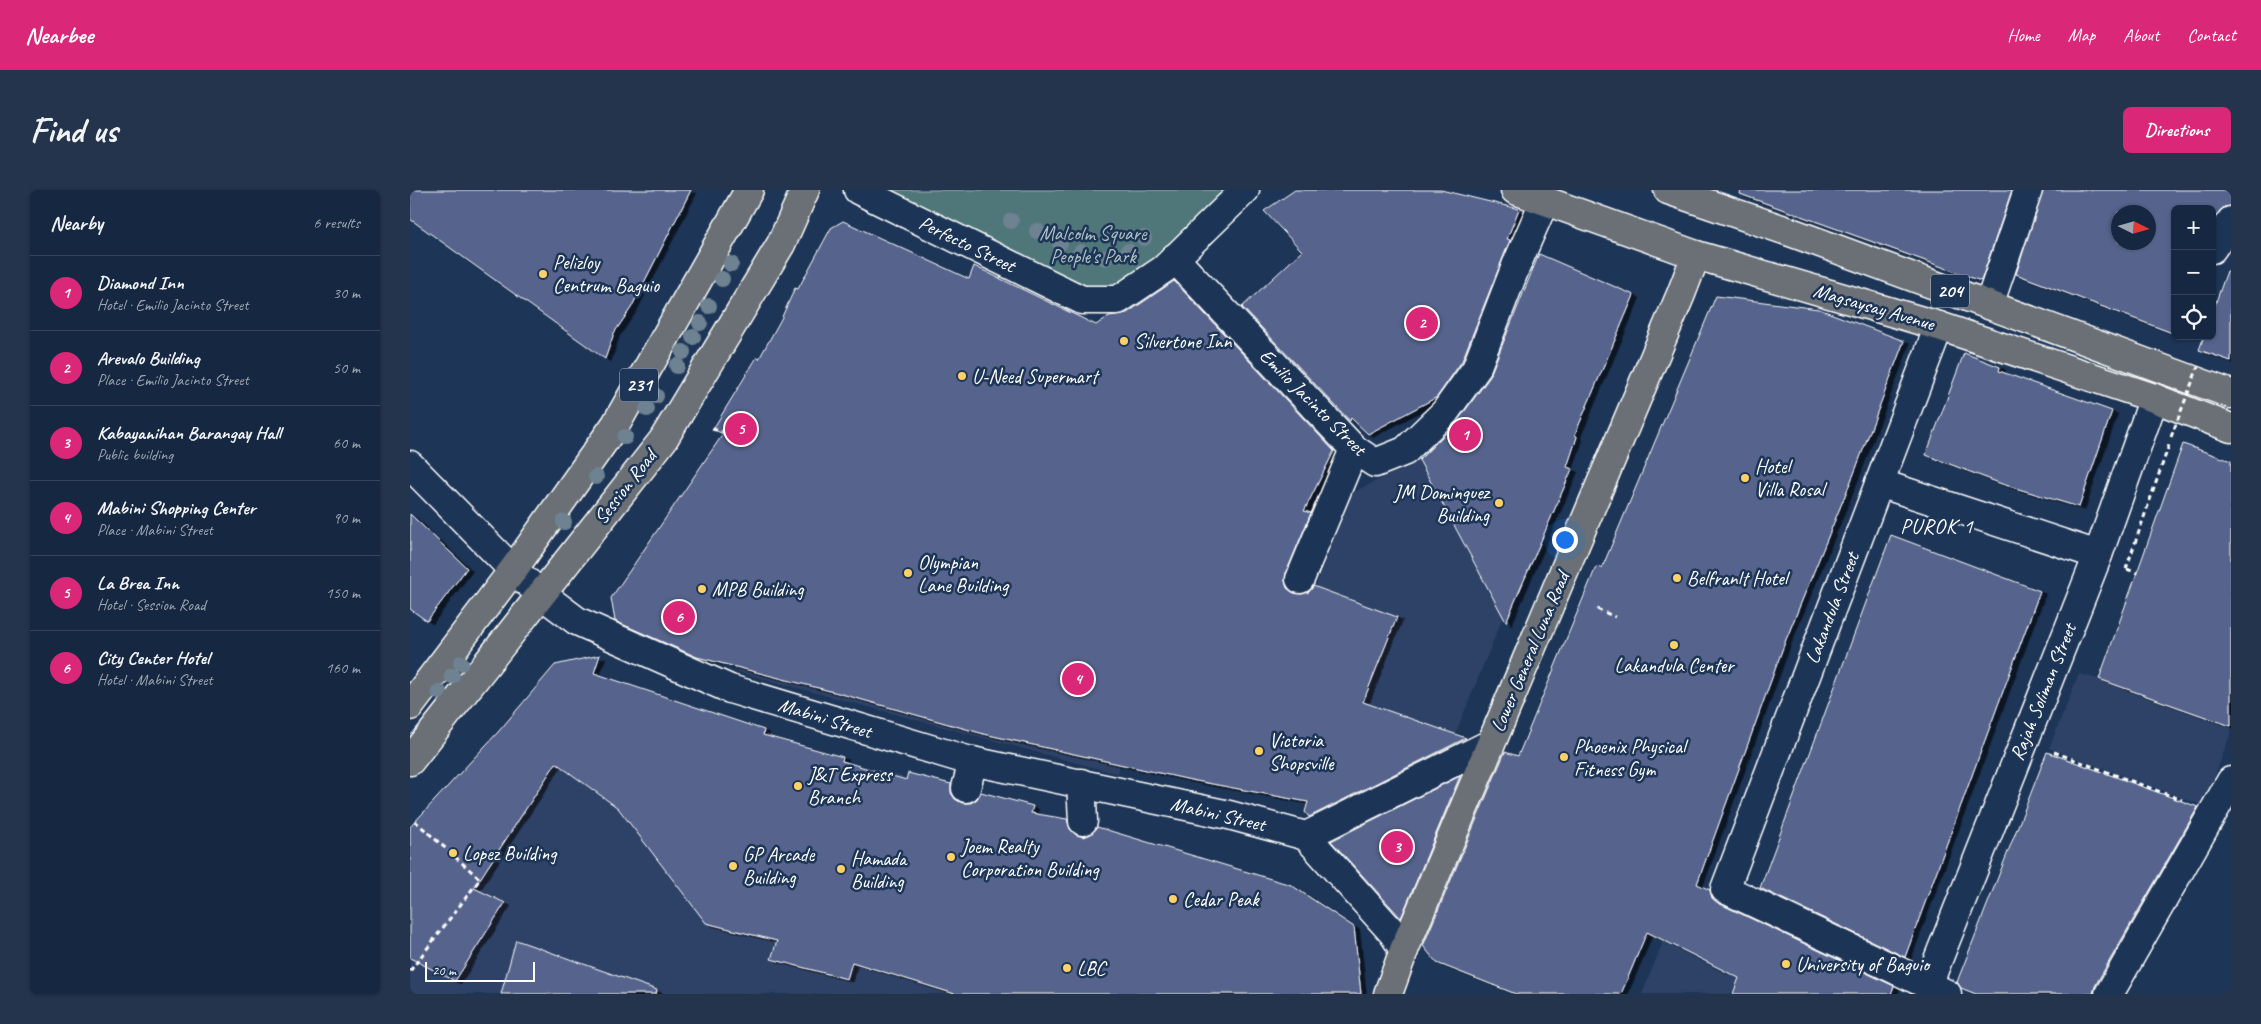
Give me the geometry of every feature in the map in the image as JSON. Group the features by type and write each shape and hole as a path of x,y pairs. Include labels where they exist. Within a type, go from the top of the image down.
{"main road":[{"name":"Session Road","path":"410,706 514,570 616,424 749,190"},
{"name":"Session Road","path":"410,761 663,440 681,414 781,244 806,190"},
{"name":"Magsaysay Avenue","path":"1515,190 1696,255 1939,326 2154,398 2231,428"},
{"name":"Magsaysay Avenue","path":"1668,190 2231,394"},
{"name":"Lower General Luna Road","path":"1388,994 1404,950 1678,303 1696,255"}],"street":[{"name":"Perfecto Street","path":"858,190 1082,300 1118,300 1164,269 1245,190"},
{"path":"1989,305 2028,190"},
{"name":"Emilio Jacinto Street","path":"1174,258 1354,449 1375,463 1405,451 1445,412 1476,369 1516,266 1545,200"},
{"path":"2216,243 2231,222"},
{"name":"Lakandula Street","path":"1937,989 1725,889 1939,326"},
{"name":"Rajah Soliman Street","path":"1937,989 2098,555 2154,398"},
{"path":"1300,579 1354,449"},
{"name":"Mabini Street","path":"410,465 514,570 576,621 730,689 973,762 1229,815 1306,836"},
{"path":"1879,483 2098,555"},
{"path":"1404,950 1393,933 1306,836 1490,744"},
{"path":"966,788 973,762"},
{"path":"2109,994 2231,781"},
{"path":"1081,783 1083,821"}],"path":[{"path":"2171,437 2198,367"},
{"path":"712,429 741,436"},
{"path":"2137,573 2126,569 2169,445"},
{"path":"1597,609 1615,617"},
{"path":"2053,751 2214,812"},
{"path":"410,971 480,879 415,821"}],"shaded area":[{"path":"1418,460 1503,617 1454,737 1308,801 1272,796 1121,758 1118,774 738,672 631,579 1149,644 1313,593 1352,493"},
{"path":"569,661 732,730 1203,859 1195,860 1354,994 410,994 410,864"},
{"path":"2079,674 2099,679 2231,726 2231,732 2204,806 2049,748"},
{"name":"University of Baguio","path":"1758,914 1843,953 1828,994 1642,994 1663,942 1728,975"}],"green space":[{"name":"Malcolm Square People's Park","path":"858,190 1245,190 1164,269 1082,300"}],"building":[{"path":"410,190 691,190 631,308 614,333 605,359 410,219"},
{"path":"1295,190 1441,190 1519,209 1507,239 1510,240 1462,361 1437,397 1368,434 1351,418 1350,421 1242,307 1302,251 1264,211"},
{"path":"1741,190 2012,190 1981,281 1740,194"},
{"path":"2043,190 2231,190 2231,206 2224,207 2216,216 2216,205 2171,205 2171,332 2016,274"},
{"path":"843,221 969,279 974,266 1096,325 1109,316 1127,313 1174,281 1334,451 1304,511 1311,513 1286,573 1285,581 1287,588 1294,593 1302,594 1309,592 1313,586 1397,617 1363,702 1466,738 1309,817 1305,812 1308,802 1191,780 984,734 838,693 697,657 615,621 611,598 723,434 713,429 757,357 759,359 781,319 795,288 798,289 831,228"},
{"path":"1539,254 1634,295 1575,434 1577,437 1567,467 1572,469 1506,622 1419,460 1456,423 1489,378"},
{"path":"2227,271 2231,272 2231,361 2199,350 2203,340 2216,340 2216,302"},
{"path":"1716,296 1819,309 1904,341 1855,471 1785,642 1697,884 1710,890 1712,898 1718,903 1894,986 1891,994 1733,994 1739,978 1647,932 1621,994 1516,994 1437,963 1423,946 1505,752 1518,756 1596,567 1602,568"},
{"path":"1964,353 2000,367 1999,371 2112,411 2079,507 2002,484 1926,455"},
{"path":"2183,444 2231,461 2231,726 2099,679"},
{"path":"410,514 467,568 427,621 410,609"},
{"path":"1891,535 2040,591 1905,957 1760,888"},
{"path":"600,655 594,673 764,730 763,735 843,757 842,761 906,780 908,773 951,784 951,793 955,799 962,803 971,803 977,799 981,792 1033,806 1031,813 1067,819 1070,829 1076,835 1084,837 1091,834 1097,827 1291,885 1354,927 1361,994 955,994 852,962 847,979 771,959 777,941 706,923 618,808 556,763 474,888 505,903 455,981 410,958 410,827 499,731 555,665"},
{"path":"2047,752 2198,807 2095,986 2093,994 1976,994 1961,988 1957,982"},
{"path":"1460,776 1401,918 1331,841"},
{"path":"516,940 657,990 656,994 501,994"}],"place":[{"name":"Pelizloy Centrum Baguio","path":"543,274"},
{"name":"Arevalo Building","path":"1422,323"},
{"name":"Silvertone Inn","path":"1124,341"},
{"name":"U-Need Supermart","path":"962,376"},
{"name":"La Brea Inn","path":"741,429"},
{"name":"Diamond Inn","path":"1465,435"},
{"name":"Hotel Villa Rosal","path":"1745,478"},
{"name":"JM Dominguez Building","path":"1499,503"},
{"name":"Olympian Lane Building","path":"908,573"},
{"name":"Belfranlt Hotel","path":"1677,578"},
{"name":"MPB Building","path":"702,589"},
{"name":"City Center Hotel","path":"679,617"},
{"name":"Lakandula Center","path":"1674,645"},
{"name":"Mabini Shopping Center","path":"1078,679"},
{"name":"Victoria Shopsville","path":"1259,751"},
{"name":"Phoenix Physical Fitness Gym","path":"1564,757"},
{"name":"J&T Express Branch","path":"798,786"},
{"name":"Kabayanihan Barangay Hall","path":"1397,847"},
{"name":"Lopez Building","path":"453,853"},
{"name":"Joem Realty Corporation Building","path":"951,857"},
{"name":"GP Arcade Building","path":"733,866"},
{"name":"Hamada Building","path":"841,869"},
{"name":"Cedar Peak","path":"1173,899"},
{"name":"University of Baguio","path":"1786,964"},
{"name":"LBC","path":"1067,968"}],"district":[{"name":"PUROK 1","path":"1937,526"}]}
